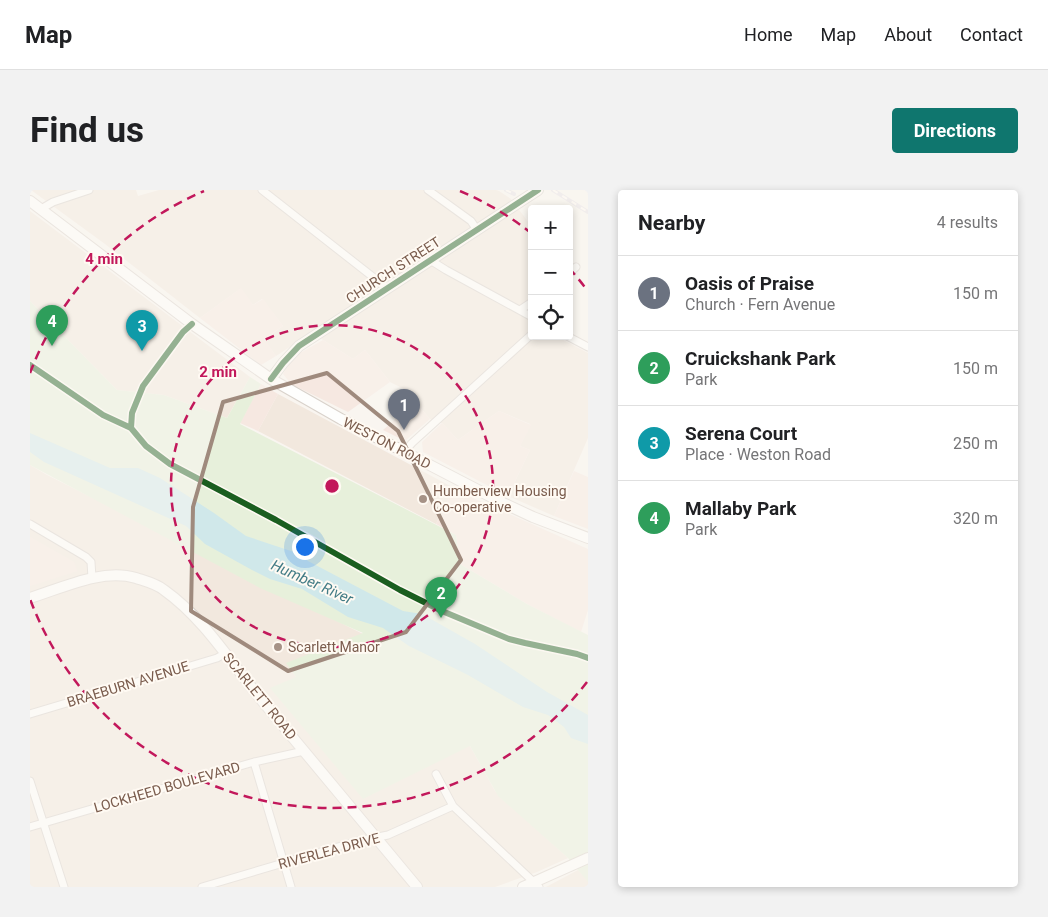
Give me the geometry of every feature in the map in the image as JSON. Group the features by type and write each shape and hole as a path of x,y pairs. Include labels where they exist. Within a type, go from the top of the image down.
{"main road":[{"name":"CHURCH STREET","path":"270,379 299,346 538,190"},
{"name":"WESTON ROAD","path":"30,201 192,324 270,379 341,419 511,506 588,538"},
{"name":"SCARLETT ROAD","path":"30,598 92,578 116,576 135,578 163,589 197,619 226,653 258,695 417,887"},
{"path":"523,887 537,884 588,858"}],"street":[{"path":"41,209 53,202 89,190"},
{"path":"262,190 387,288"},
{"path":"428,190 471,221 477,230"},
{"path":"430,260 452,274 528,315"},
{"path":"520,310 528,305"},
{"path":"405,451 528,338"},
{"path":"573,339 588,347"},
{"path":"30,524 86,557 91,562 92,578"},
{"name":"BRAEBURN AVENUE","path":"30,714 217,658 226,653"},
{"name":"LOCKHEED BOULEVARD","path":"30,827 254,762 304,751"},
{"path":"254,762 291,887"},
{"path":"436,774 453,806 537,884"},
{"path":"30,781 64,887"},
{"name":"RIVERLEA DRIVE","path":"202,887 358,841 388,836 453,806"}],"highlighted area":[{"path":"327,373 398,431 461,560 406,632 288,671 191,611 193,507 223,402"}],"shaded area":[{"path":"31,190 136,190 138,196 159,190 499,191 511,199 528,222 528,340 564,340 588,353 588,438 554,516 508,496 530,450 520,446 530,424 499,411 458,440 442,423 430,419 404,389 390,382 365,350 353,359 323,340 314,331 276,356 264,340 283,326 262,299 253,305 240,289 200,318 105,244"},
{"path":"30,211 250,377 227,418 164,395 117,390 30,301"},
{"path":"241,288 253,305 263,299 283,326 264,339 276,356 261,365 200,318"},
{"path":"323,340 353,359 365,350 390,382 348,412 291,384 283,374 293,357"},
{"path":"261,384 278,394 258,431 240,423"},
{"path":"278,394 454,488 436,524 258,431"},
{"path":"415,402 430,419 405,441 383,430"},
{"path":"499,411 531,425 520,446 530,450 508,496 423,452 422,442 442,423 458,440"},
{"path":"30,465 363,634 287,664 296,677 470,746 495,791 568,858 537,872 495,887 30,887"},
{"path":"574,471 588,477 588,529 554,516"},
{"path":"454,488 588,549 588,610 581,632 527,604 460,564 456,535 436,524"},
{"path":"30,537 74,562 77,571 30,586"},
{"path":"578,870 588,880 588,887 546,887"}],"green space":[{"path":"30,301 117,390 164,395 227,418 250,377 261,384 240,424 456,535 460,564 527,604 588,635 588,882 568,858 498,796 470,746 363,799 270,688 296,677 286,663 363,633 260,588 30,465"}],"water":[{"name":"Humber River","path":"30,433 110,468 138,468 160,478 246,536 300,554 308,561 403,611 422,614 475,644 547,692 588,715 588,744 571,738 564,727 548,715 523,707 468,675 409,646 383,628 348,617 302,589 270,579 205,544 186,526 44,462 30,452"}],"railway":[{"path":"506,190 514,194"},
{"path":"553,190 588,212"}],"cycle path":[{"path":"271,379 299,346 538,190"},
{"path":"131,428 132,413 143,386 183,332 192,324"},
{"path":"30,365 103,415 131,428 146,446 170,464 276,520 400,590 442,611 509,639 588,658"}],"place":[{"name":"Mallaby Park","path":"52,346"},
{"name":"Serena Court","path":"142,351"},
{"name":"Oasis of Praise","path":"404,430"},
{"name":"Humberview Housing Co-operative","path":"423,499"},
{"name":"Cruickshank Park","path":"441,618"},
{"name":"Scarlett Manor","path":"278,647"}]}
